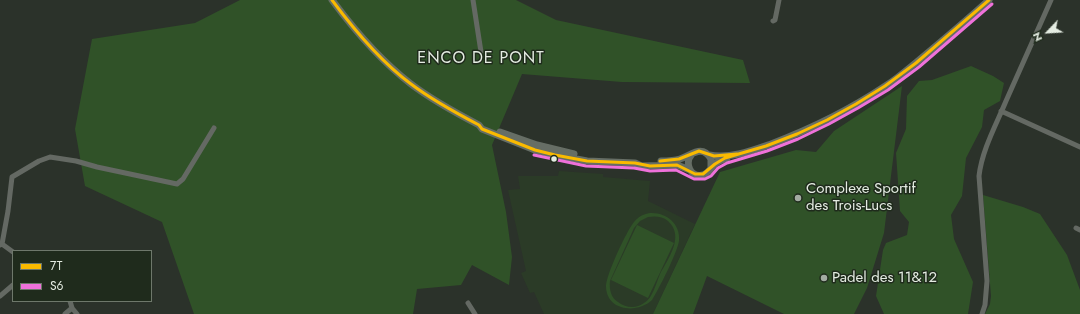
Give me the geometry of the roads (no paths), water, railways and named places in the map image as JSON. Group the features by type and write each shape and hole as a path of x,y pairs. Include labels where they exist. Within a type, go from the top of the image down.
{"main road":[{"path":"332,0 348,22 371,47 412,84 479,125 482,130 535,150 587,161 635,163 642,161 679,159 701,151 709,155 731,156"},
{"path":"635,163 641,166 677,165 690,170 695,175 702,175 706,174 716,163 731,156 751,151 793,135 868,97 900,75 945,39 989,0"},
{"path":"690,170 688,162 692,154"},
{"path":"709,155 712,164 711,168"}],"street":[{"path":"474,0 481,52"},
{"path":"773,20 777,17 778,0"},
{"path":"982,314 985,305 987,281 980,171 984,154 1001,112 1051,0"},
{"path":"1001,112 1079,146 1080,140"},
{"path":"12,251 1,245 8,211 12,177 39,161 50,157 177,184 184,179 214,128"},
{"path":"0,296 12,286"},
{"path":"70,302 72,308 77,314"},
{"path":"468,303 475,314"},
{"path":"64,314 72,308"}],"place":[{"name":"Complexe Sportif des Trois-Lucs","path":"798,198"},
{"name":"Padel des 11&12","path":"824,278"}],"district":[{"name":"ENCO DE PONT","path":"481,59"}]}
